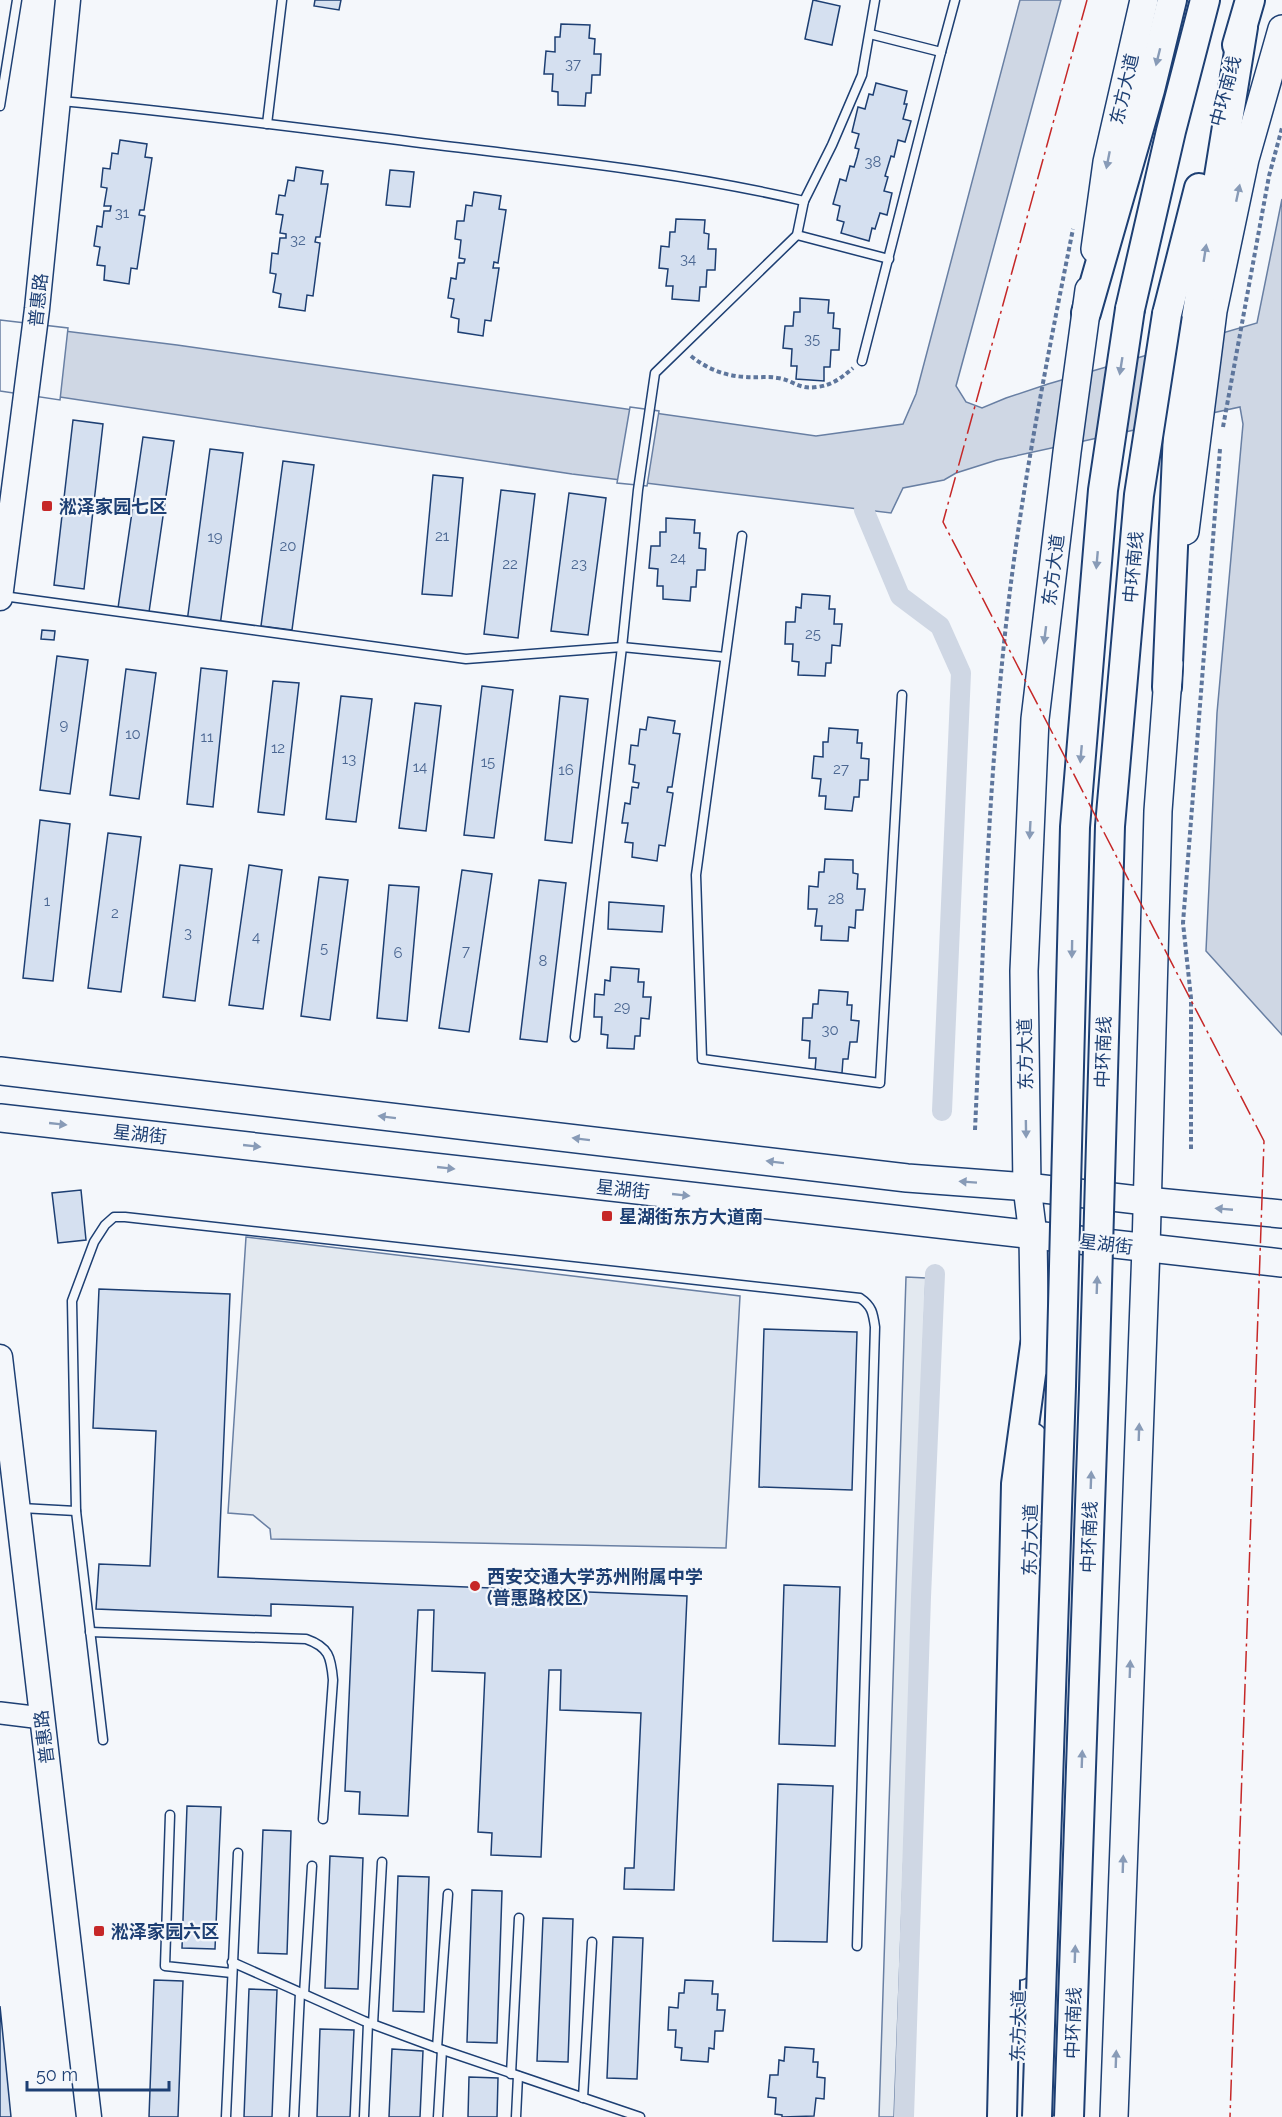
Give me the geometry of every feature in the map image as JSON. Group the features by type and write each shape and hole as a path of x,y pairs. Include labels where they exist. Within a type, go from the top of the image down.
{"highway":[{"path":"1086,313 1150,90 1172,0"},
{"name":"中环南线","path":"1037,2117 1061,1386 1075,827 1102,490 1130,309 1171,131 1205,0"},
{"name":"中环南线","path":"1070,2117 1110,826 1139,495 1167,314 1250,0"},
{"path":"1167,687 1178,430 1243,27"},
{"path":"1002,2117 1016,1484 1035,1345"}],"main road":[{"name":"普惠路","path":"0,596 37,309 68,0"},
{"name":"东方大道","path":"1016,2117 1035,1345 1033,1235 1027,1186 1024,971 1035,719 1067,452 1107,162 1144,0"},
{"path":"1114,2117 1146,1248 1158,811 1167,687 1209,434 1213,311 1245,159 1282,29"},
{"path":"0,1071 907,1178 1027,1186 1146,1201 1282,1214"},
{"name":"星湖街","path":"0,1118 1282,1263"},
{"name":"普惠路","path":"0,1357 89,2117"}],"street":[{"path":"0,1713 42,1718"}],"lane":[{"path":"0,101 17,0"},
{"path":"267,124 282,0"},
{"path":"575,1037 622,647 638,490 655,373 797,235 804,201 832,145 862,75 875,0"},
{"path":"861,361 955,0"},
{"path":"870,34 941,52"},
{"path":"58,101 587,163 752,189 804,201"},
{"path":"797,235 889,259"},
{"path":"742,536 696,875 702,1059 880,1083 902,694"},
{"path":"0,596 466,659 622,647 725,657"},
{"path":"103,1740 76,1511 72,1301 94,1242 105,1225 114,1217 860,1299 869,1304 874,1315 875,1327 857,1946"},
{"path":"18,1507 76,1511"},
{"path":"90,1632 306,1639 318,1643 327,1652 331,1662 333,1680 323,1819"},
{"path":"170,1815 165,1966 232,1973"},
{"path":"226,2117 238,1853"},
{"path":"364,2117 382,1862"},
{"path":"294,2117 312,1866"},
{"path":"438,2117 439,2049 448,1894"},
{"path":"516,2117 519,1917"},
{"path":"583,2098 592,1942"},
{"path":"232,1962 370,2024 640,2117"}],"path":[{"path":"1209,434 1282,128"},
{"path":"975,1130 990,797 1008,606 1043,377 1073,228"},
{"path":"681,348 702,365 723,373 745,377 780,378 801,387 835,383 861,361"},
{"path":"1191,1149 1191,998 1183,923 1220,449"}],"shaded area":[{"path":"1020,0 1061,0 956,386 966,402 982,408 1048,384 1257,323 1282,199 1282,1035 1206,951 1217,713 1243,424 1240,407 997,460 956,473 944,480 903,488 891,513 572,474 0,388 0,323 177,345 816,436 903,424 916,394"},
{"path":"246,1237 740,1296 726,1548 271,1539 270,1529 253,1515 228,1513"},
{"path":"906,1277 926,1278 894,2117 879,2117"}],"pier":[{"path":"0,320 68,328 60,400 0,391"},
{"path":"630,407 659,411 647,486 617,483"}],"building":[{"path":"315,0 341,0 339,10 314,6"},
{"path":"813,0 840,6 832,45 805,39"},
{"path":"561,24 590,25 589,38 595,39 594,54 601,54 600,75 592,75 591,93 586,93 585,106 558,105 558,92 552,91 553,74 544,74 546,51 555,52 555,37 560,37"},
{"path":"876,83 907,91 904,104 907,104 903,119 911,121 905,142 898,140 894,157 891,156 885,176 888,177 884,191 892,193 887,215 880,213 875,229 872,228 869,241 841,233 844,222 837,220 840,206 833,204 840,179 846,181 850,166 854,167 857,157 859,149 855,148 859,134 852,132 858,107 865,109 869,94 873,95"},
{"path":"120,140 147,144 145,157 152,158 144,210 140,210 139,215 145,216 137,269 131,268 129,284 104,280 105,266 97,265 100,247 94,246 97,226 102,227 104,211 110,211 111,206 104,206 107,188 101,187 103,168 110,169 112,153 118,154"},
{"path":"296,167 323,171 321,184 328,184 320,237 316,237 315,242 320,243 313,296 307,295 305,311 279,307 281,294 273,292 276,274 270,273 272,253 278,254 280,238 286,238 286,234 280,233 283,215 276,214 279,195 285,196 288,180 294,181"},
{"path":"390,170 414,172 410,207 386,205"},
{"path":"474,192 501,196 499,209 506,210 498,263 494,262 493,268 499,268 491,321 485,320 483,336 458,332 459,319 451,317 454,299 448,298 451,278 456,279 458,263 464,263 465,259 459,258 461,240 455,239 457,221 464,221 466,205 472,206"},
{"path":"676,219 705,220 704,233 709,234 708,249 716,249 715,270 707,270 706,287 700,287 699,301 672,299 673,286 666,286 668,269 659,268 661,246 669,247 670,232 675,232"},
{"path":"800,298 829,300 828,313 834,313 833,328 840,329 839,350 831,350 830,367 824,367 824,381 796,379 797,366 791,366 792,349 783,348 785,326 793,326 794,312 800,312"},
{"path":"73,420 103,424 84,589 54,585"},
{"path":"143,437 174,441 149,612 118,608"},
{"path":"210,449 243,453 220,626 187,622"},
{"path":"283,461 314,465 292,630 261,626"},
{"path":"433,475 463,478 452,596 422,594"},
{"path":"501,490 535,494 518,638 484,634"},
{"path":"569,493 606,498 588,635 551,631"},
{"path":"666,518 695,520 694,533 700,533 699,548 706,549 705,570 697,570 696,587 691,587 690,601 663,599 663,586 657,586 658,569 649,568 651,546 660,546 660,532 666,532"},
{"path":"802,594 830,596 829,609 835,609 834,624 842,624 840,646 832,645 831,663 826,663 825,676 798,675 799,662 792,661 793,644 785,644 786,622 795,622 796,607 801,608"},
{"path":"42,630 55,631 54,640 41,639"},
{"path":"57,656 88,660 70,794 40,790"},
{"path":"201,668 227,671 213,807 187,804"},
{"path":"126,669 156,673 139,799 110,795"},
{"path":"273,681 299,683 284,815 258,812"},
{"path":"482,686 513,690 494,838 464,835"},
{"path":"341,696 372,699 356,822 326,819"},
{"path":"560,696 588,699 572,843 545,840"},
{"path":"415,703 441,706 426,831 399,828"},
{"path":"648,717 675,721 673,733 680,734 672,787 668,787 667,792 673,793 665,846 659,845 657,861 632,857 633,843 625,842 628,823 622,823 625,803 630,804 632,787 638,788 639,783 633,782 635,765 629,764 631,745 638,746 640,729 646,730"},
{"path":"829,728 858,730 857,743 862,743 861,758 869,759 868,780 860,780 859,797 854,797 852,811 825,809 826,796 819,796 821,779 812,778 814,756 823,757 823,742 828,742"},
{"path":"40,820 70,824 53,981 23,978"},
{"path":"108,833 141,837 121,992 88,988"},
{"path":"825,859 853,860 853,873 858,874 857,889 865,889 863,910 856,910 855,928 849,927 848,941 821,940 822,926 815,926 817,909 808,909 809,886 818,887 819,872 824,872"},
{"path":"180,865 212,869 195,1001 163,997"},
{"path":"249,865 282,870 263,1009 229,1005"},
{"path":"462,870 492,874 469,1032 439,1028"},
{"path":"319,877 348,880 330,1020 301,1016"},
{"path":"539,880 566,883 547,1042 520,1039"},
{"path":"389,885 419,887 407,1021 377,1018"},
{"path":"609,902 664,906 662,932 608,929"},
{"path":"611,967 639,969 638,982 644,982 643,997 651,997 649,1019 641,1018 640,1036 635,1036 634,1049 607,1048 608,1035 601,1034 602,1017 594,1017 595,994 604,995 605,980 610,981"},
{"path":"819,990 848,992 847,1005 852,1005 851,1020 859,1021 857,1042 850,1042 848,1059 843,1059 842,1073 815,1071 816,1058 809,1058 810,1041 802,1040 803,1018 812,1018 813,1004 818,1004"},
{"path":"81,1190 86,1240 58,1243 52,1193"},
{"path":"99,1289 230,1294 218,1577 687,1596 674,1890 624,1889 625,1868 634,1868 641,1713 560,1710 561,1670 549,1670 541,1857 491,1855 492,1833 478,1832 485,1673 432,1671 434,1610 418,1610 408,1816 359,1814 360,1792 345,1791 353,1607 271,1604 271,1616 96,1609 99,1564 150,1566 156,1431 93,1428"},
{"path":"764,1329 857,1332 852,1490 759,1487"},
{"path":"784,1585 840,1587 835,1746 779,1744"},
{"path":"778,1784 833,1786 827,1942 773,1941"},
{"path":"187,1806 221,1807 215,1949 182,1948"},
{"path":"263,1830 291,1831 287,1954 258,1953"},
{"path":"330,1856 363,1858 358,1989 325,1988"},
{"path":"398,1876 429,1877 424,2012 393,2011"},
{"path":"472,1890 502,1891 497,2043 467,2042"},
{"path":"543,1918 573,1919 568,2062 537,2061"},
{"path":"613,1937 643,1938 637,2079 607,2078"},
{"path":"154,1980 183,1981 178,2117 149,2117"},
{"path":"685,1980 713,1981 712,1994 718,1994 717,2010 725,2010 723,2031 715,2031 714,2049 709,2048 708,2062 681,2060 682,2048 675,2047 676,2030 668,2030 669,2007 678,2008 679,1993 684,1993"},
{"path":"249,1989 277,1990 272,2117 244,2117"},
{"path":"0,2006 11,2117 0,2117"},
{"path":"320,2029 354,2030 350,2117 317,2117"},
{"path":"785,2047 814,2049 813,2062 818,2062 817,2077 825,2078 824,2099 816,2098 814,2116 782,2117 782,2115 775,2114 776,2098 768,2097 770,2075 778,2075 779,2060 784,2061"},
{"path":"392,2049 423,2051 420,2117 389,2117"},
{"path":"469,2077 498,2078 497,2117 468,2117"}],"waterway":[{"path":"864,510 900,596 940,626 961,673 942,1111"},
{"path":"904,2117 921,1597 935,1274"}],"power":[{"path":"1087,0 943,522 1264,1141 1230,2117"}],"place":[{"name":"淞泽家园七区","path":"47,506"},
{"name":"星湖街东方大道南","path":"607,1216"},
{"name":"西安交通大学苏州附属中学 (普惠路校区)","path":"475,1586"},
{"name":"淞泽家园六区","path":"99,1931"}]}
